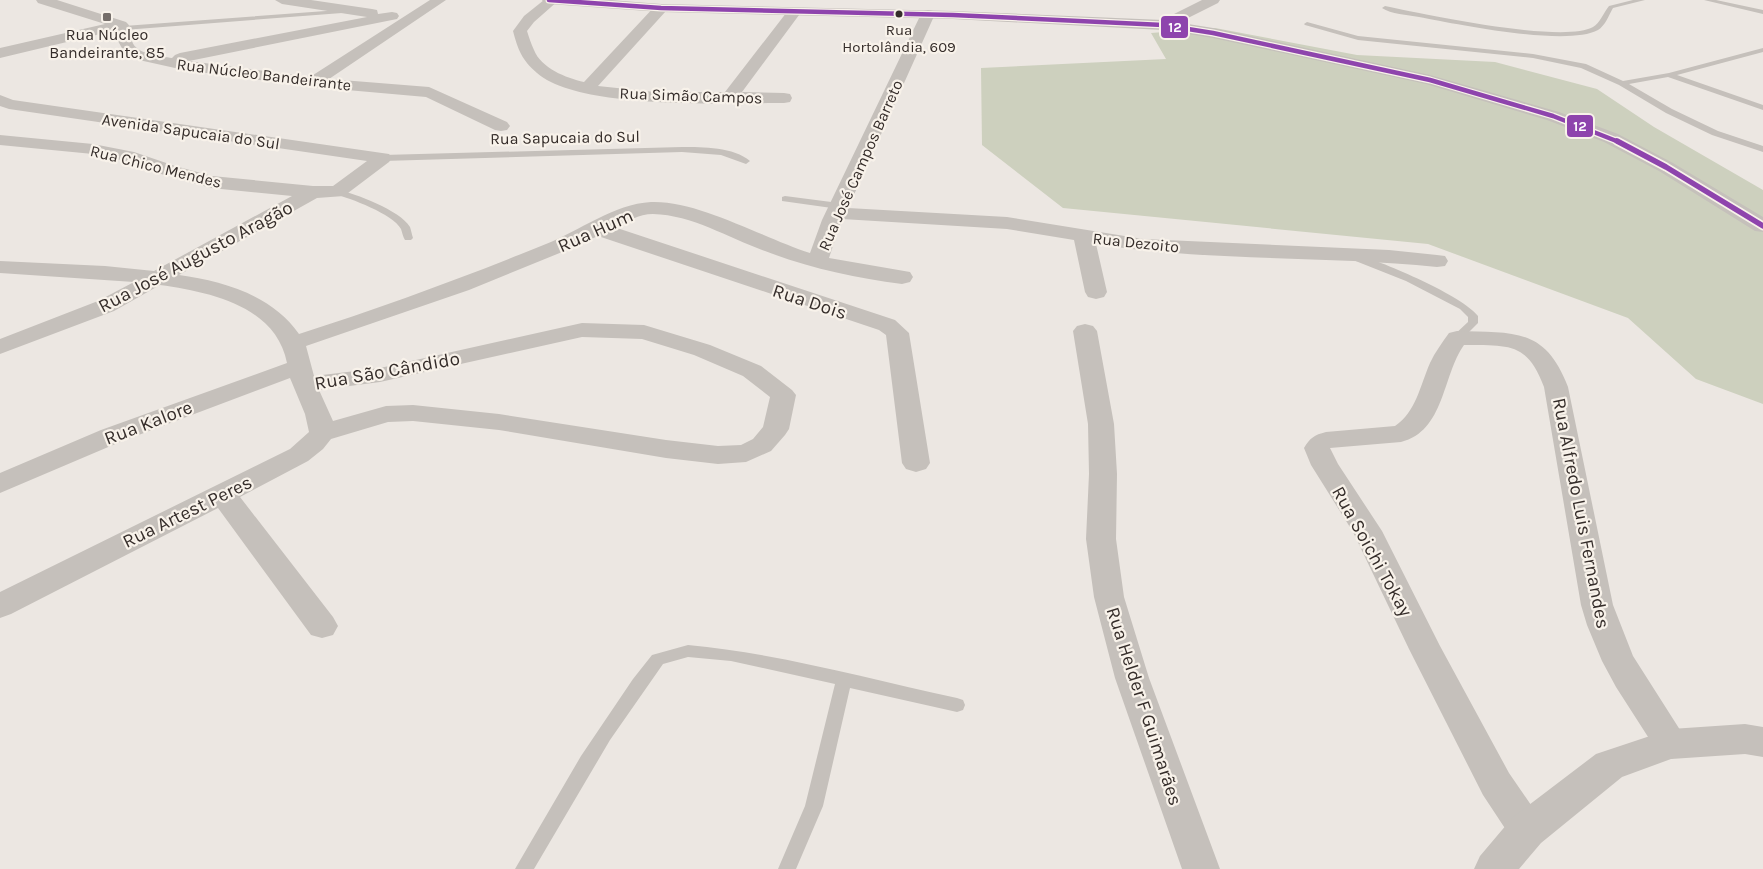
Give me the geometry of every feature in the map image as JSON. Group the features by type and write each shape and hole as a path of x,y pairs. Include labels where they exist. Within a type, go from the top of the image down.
{"street":[{"path":"43,0 122,26"},
{"path":"282,0 409,18"},
{"path":"313,82 439,0"},
{"path":"550,0 661,8 928,14 1163,26 1279,46 1430,80 1553,116 1611,138 1666,167 1763,226"},
{"name":"Rua Simão Campos","path":"550,0 529,19 520,31 520,39 532,60 549,74 587,88 624,94 658,97 784,98"},
{"path":"928,14 960,0"},
{"path":"1163,26 1213,0"},
{"path":"587,88 661,8"},
{"path":"730,97 795,11"},
{"name":"Rua José Campos Barreto","path":"817,261 837,209 928,14"},
{"path":"165,62 392,16"},
{"path":"0,53 122,26"},
{"name":"Rua Núcleo Bandeirante","path":"122,26 125,41 133,52 144,57 165,62 313,82 429,92 501,126"},
{"name":"Avenida Sapucaia do Sul","path":"0,100 9,104 383,158"},
{"name":"Rua Chico Mendes","path":"0,140 94,149 134,157 168,170 211,182 313,192"},
{"path":"337,192 383,158"},
{"name":"Rua José Augusto Aragão","path":"0,347 106,306 313,192 337,192"},
{"name":"Rua Hum","path":"299,365 431,296 552,249 629,213 650,208 674,211 725,226 770,246 854,271 902,276"},
{"name":"Rua Dezoito","path":"837,209 976,220 1044,229 1143,246 1349,255 1436,261"},
{"name":"Rua Dois","path":"598,229 887,325 897,333 916,463"},
{"path":"1084,237 1096,292"},
{"path":"0,267 159,277 230,292 253,302 276,319 299,365 321,422 322,433 386,414 367,378"},
{"name":"Rua São Cândido","path":"299,365 367,378 582,330 644,332 702,350 752,371 782,395 776,429 762,445 746,453 718,455 624,443 445,415 413,412 386,414"},
{"name":"Rua Helder F Guimarães","path":"1085,331 1101,424 1103,474 1101,539 1109,598 1132,678 1201,869"},
{"name":"Rua Alfredo Luis Fernandes","path":"1457,338 1513,342 1526,345 1536,351 1550,370 1556,387 1603,629 1627,680 1671,744"},
{"name":"Rua Soichi Tokay","path":"1457,338 1448,347 1424,411 1410,430 1401,434 1326,440 1320,443 1317,448 1325,465 1367,532 1496,784 1527,830"},
{"name":"Rua Kalore","path":"0,484 48,462 162,416 299,365"},
{"name":"Rua Artest Peres","path":"0,606 299,455 314,444 322,433"},
{"path":"222,493 322,626"},
{"path":"1496,868 1527,830 1609,765 1671,744 1745,739 1763,742"}],"lane":[{"path":"1385,8 1448,21 1558,34 1585,32 1596,28 1611,8 1624,2 1642,0"},
{"path":"1707,0 1763,12"},
{"path":"1737,0 1763,5"},
{"path":"122,26 353,11"},
{"path":"1307,24 1358,38 1561,61 1583,66 1622,83 1669,111 1715,133 1763,149"},
{"path":"1622,83 1669,75 1763,50"},
{"path":"1669,75 1763,108"},
{"name":"Rua Sapucaia do Sul","path":"383,158 668,150 732,153 746,161"},
{"path":"337,192 362,200 396,219 405,227 408,238"},
{"path":"785,199 837,209"},
{"path":"1349,255 1410,279 1464,307 1473,316 1473,323 1457,338"},
{"path":"524,869 616,714 658,659 688,651 731,656 957,705"},
{"path":"787,869 814,806 844,680"}],"green space":[{"path":"1215,28 1357,55 1495,62 1597,89 1654,127 1763,190 1763,404 1696,379 1628,318 1428,244 1063,208 982,145 981,68 1166,59 1151,33"}],"transit line":[{"name":"12","path":"549,0 661,8 953,15 1163,25 1213,33 1430,80 1553,116 1611,138 1666,167 1763,226"}],"place":[{"name":"Rua Hortolândia, 609","path":"899,14"},
{"name":"Rua Núcleo Bandeirante, 85","path":"107,17"}]}
